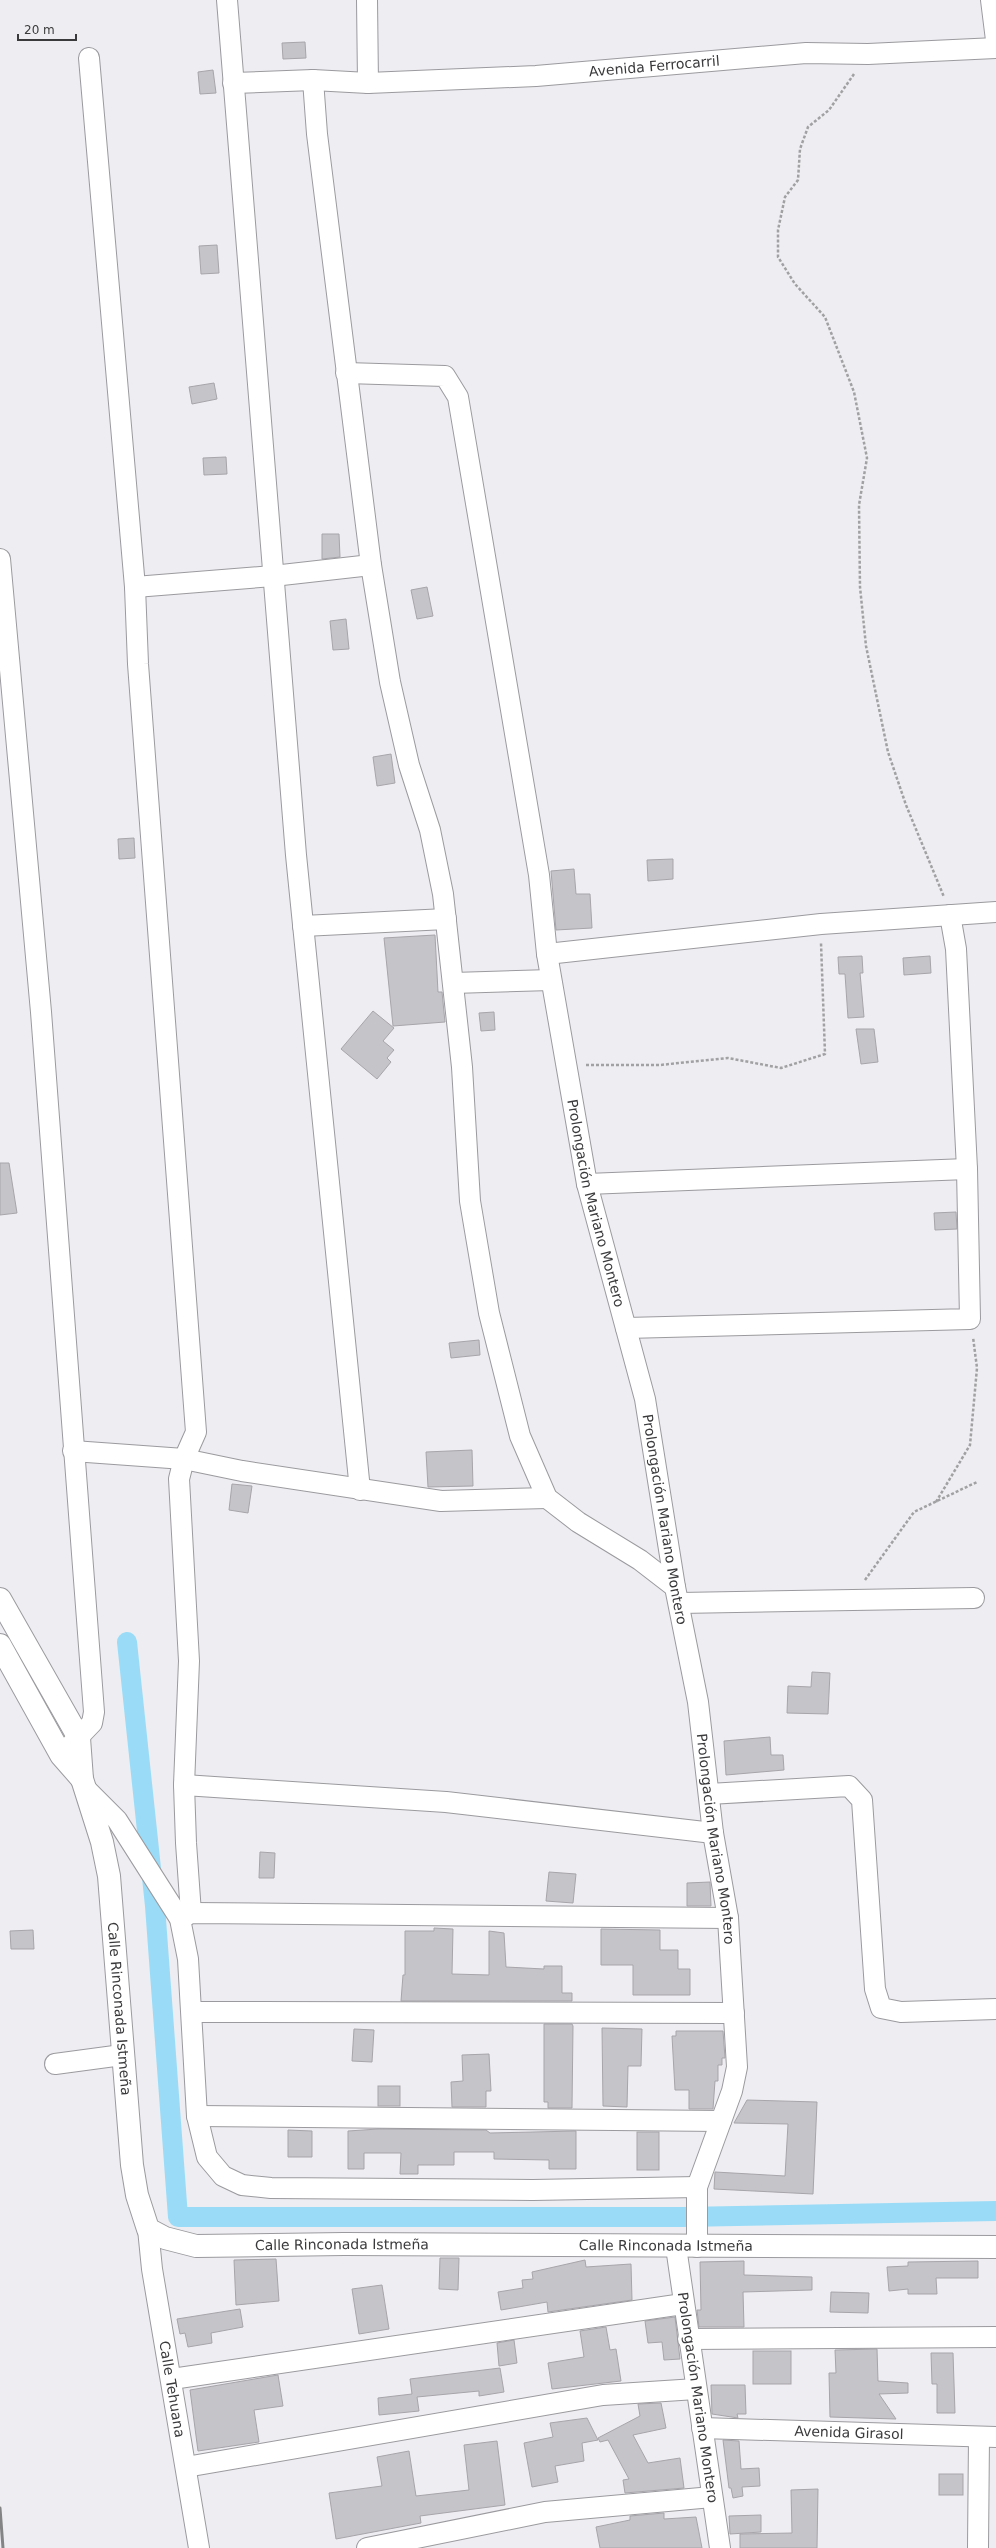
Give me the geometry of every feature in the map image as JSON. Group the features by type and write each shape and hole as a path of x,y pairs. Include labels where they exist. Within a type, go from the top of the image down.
{"street":[{"path":"227,0 273,576 303,926 360,1490"},
{"path":"367,0 368,83"},
{"path":"991,0 996,40"},
{"name":"Avenida Ferrocarril","path":"233,83 313,80 368,83 536,76 806,53 868,54 996,48"},
{"path":"89,58 135,587 138,664 196,1432 184,1459 179,1479 189,1661 184,1785 186,1916 197,2116 207,2157 223,2176 242,2185 271,2188 697,2193"},
{"path":"313,80 346,373 371,565 390,682 409,765 430,830 443,894 462,1067 470,1201 489,1313 520,1436 547,1498 578,1522 640,1560 678,1595 851,1600 974,1598"},
{"name":"Prolongación Mariano Montero","path":"346,373 445,376 458,397 523,793 538,875 551,980 587,1184 645,1399 678,1595 698,1702 713,1834 728,1918 738,2066 732,2091 697,2193 689,2240 683,2304 720,2548"},
{"path":"0,559 5,667 41,1012 73,1451 94,1712 92,1723 61,1755"},
{"path":"135,587 273,576 371,565"},
{"path":"547,954 821,924 996,912"},
{"path":"626,1328 970,1318 967,1169 956,948 950,914"},
{"path":"303,926 446,919"},
{"path":"453,984 551,980"},
{"path":"587,1184 967,1169"},
{"path":"73,1451 184,1459 242,1471 441,1501 547,1498"},
{"path":"0,1599 79,1738 84,1784"},
{"path":"0,1645 61,1755 84,1784 117,1820 169,1900 186,1916 728,1918"},
{"name":"Calle Rinconada Istmeña","path":"84,1784 102,1842 109,1876 122,2055 132,2165 137,2195 148,2229 165,2238 196,2246 689,2240 996,2248"},
{"path":"184,1785 446,1802 713,1834"},
{"path":"709,1794 849,1786 862,1800 875,1989 881,2008 902,2012 996,2009"},
{"path":"192,2012 734,2014"},
{"path":"55,2064 122,2055"},
{"path":"197,2116 721,2121"},
{"name":"Calle Tehuana","path":"148,2229 152,2269 172,2379 199,2548"},
{"path":"172,2379 683,2304"},
{"path":"688,2339 996,2337"},
{"path":"186,2467 604,2395 696,2389"},
{"name":"Avenida Girasol","path":"702,2428 987,2437"},
{"path":"978,2548 987,2437"},
{"path":"367,2548 545,2512 712,2497"}],"path":[{"path":"868,54 829,110 808,127 800,149 798,180 785,197 778,230 778,257 795,284 825,317 854,392 867,458 859,505 860,587 875,692 888,752 950,914"},
{"path":"566,1064 660,1065 728,1058 781,1068 825,1054 821,924"},
{"path":"936,1502 970,1445 977,1368 970,1318"},
{"path":"851,1600 914,1512 977,1482"}],"building":[{"path":"305,42 306,58 283,59 282,43"},
{"path":"213,70 216,93 200,94 198,72"},
{"path":"217,245 219,273 201,274 199,246"},
{"path":"214,383 217,399 192,404 189,387"},
{"path":"226,457 227,474 204,475 203,458"},
{"path":"322,534 339,534 340,557 322,559"},
{"path":"427,587 433,616 417,619 411,590"},
{"path":"346,619 349,649 333,650 330,621"},
{"path":"391,754 395,783 377,786 373,757"},
{"path":"134,838 135,858 119,859 118,839"},
{"path":"673,859 673,879 648,881 647,860"},
{"path":"574,869 576,894 590,894 592,928 556,930 551,871"},
{"path":"435,935 438,992 442,992 445,1022 393,1026 384,938"},
{"path":"862,956 863,973 860,973 864,1017 848,1018 845,974 839,974 838,957"},
{"path":"930,956 931,973 904,975 903,958"},
{"path":"373,1011 394,1028 383,1041 394,1050 387,1058 391,1062 377,1079 341,1049"},
{"path":"494,1012 495,1030 481,1031 479,1013"},
{"path":"856,1029 874,1029 878,1062 861,1064"},
{"path":"0,1163 9,1163 17,1213 0,1215"},
{"path":"956,1212 957,1229 935,1230 934,1213"},
{"path":"479,1340 480,1355 451,1358 449,1343"},
{"path":"472,1450 473,1486 428,1487 426,1452"},
{"path":"232,1484 252,1486 248,1513 229,1510"},
{"path":"812,1672 830,1673 828,1714 787,1713 788,1686 811,1687"},
{"path":"770,1737 771,1755 783,1755 784,1770 726,1775 724,1741"},
{"path":"260,1852 275,1853 274,1878 259,1878"},
{"path":"549,1872 576,1874 573,1903 546,1901"},
{"path":"710,1882 711,1906 687,1906 687,1883"},
{"path":"434,1928 453,1929 452,1974 489,1975 489,1931 504,1933 506,1967 544,1969 544,1966 562,1966 562,1993 572,1993 572,2001 401,2001 403,1975 405,1975 405,1931 434,1931"},
{"path":"601,1929 660,1930 660,1950 678,1950 678,1969 690,1969 690,1995 633,1995 633,1965 601,1965"},
{"path":"33,1930 34,1949 11,1949 10,1931"},
{"path":"544,2024 572,2024 573,2026 572,2108 548,2108 548,2102 544,2102"},
{"path":"602,2028 642,2029 641,2066 628,2066 627,2107 603,2106"},
{"path":"354,2029 374,2030 372,2062 352,2061"},
{"path":"676,2031 723,2031 725,2058 722,2058 722,2065 718,2065 718,2081 715,2081 713,2109 689,2109 689,2090 675,2090 672,2036 676,2036"},
{"path":"489,2054 491,2091 486,2091 486,2107 452,2107 451,2082 463,2081 462,2055"},
{"path":"378,2086 400,2086 400,2106 378,2106"},
{"path":"747,2100 817,2102 813,2194 714,2189 715,2172 785,2176 788,2124 734,2123"},
{"path":"378,2129 486,2130 490,2133 576,2131 576,2169 549,2169 549,2160 494,2159 494,2152 454,2152 454,2165 418,2165 418,2174 400,2174 401,2153 364,2153 364,2169 348,2169 348,2131"},
{"path":"288,2130 312,2131 312,2157 288,2157"},
{"path":"637,2132 659,2132 659,2170 637,2170"},
{"path":"440,2258 459,2258 458,2290 439,2289"},
{"path":"276,2259 279,2301 236,2305 234,2260"},
{"path":"585,2260 586,2267 631,2264 632,2300 548,2312 547,2302 501,2310 498,2292 523,2288 522,2280 533,2279 532,2272"},
{"path":"744,2261 744,2275 812,2277 812,2290 743,2292 744,2327 699,2327 697,2310 701,2310 700,2262"},
{"path":"978,2261 978,2278 936,2278 937,2294 908,2294 908,2289 889,2291 887,2267 908,2266 908,2262"},
{"path":"382,2285 389,2329 359,2334 352,2289"},
{"path":"831,2292 869,2293 868,2313 830,2312"},
{"path":"240,2309 243,2327 211,2333 212,2343 188,2347 185,2333 180,2334 177,2319"},
{"path":"675,2317 680,2359 664,2360 662,2342 648,2343 645,2321"},
{"path":"606,2327 610,2350 616,2349 621,2381 552,2389 548,2363 584,2357 580,2331"},
{"path":"514,2340 517,2363 499,2366 497,2343"},
{"path":"877,2349 878,2381 908,2383 908,2393 879,2394 896,2419 830,2417 829,2373 836,2373 835,2350"},
{"path":"753,2351 791,2351 791,2384 753,2384"},
{"path":"931,2353 953,2353 955,2413 937,2413 937,2384 932,2384"},
{"path":"500,2368 504,2392 479,2396 479,2391 417,2397 419,2411 379,2415 378,2398 412,2394 410,2379"},
{"path":"278,2375 283,2406 254,2410 259,2442 198,2451 190,2390"},
{"path":"711,2385 745,2385 746,2414 737,2414 738,2418 712,2414"},
{"path":"661,2403 666,2428 633,2435 648,2463 680,2458 684,2488 625,2493 623,2480 629,2479 608,2440 600,2442 598,2438 640,2416 638,2404"},
{"path":"587,2418 598,2440 582,2443 584,2461 555,2466 558,2482 532,2487 524,2443 553,2437 550,2423"},
{"path":"723,2440 739,2441 741,2469 759,2468 760,2486 742,2487 743,2496 733,2498 731,2488 729,2488"},
{"path":"497,2441 505,2505 420,2516 421,2523 336,2539 329,2493 382,2486 377,2457 409,2451 416,2496 469,2490 464,2445"},
{"path":"939,2474 963,2474 963,2495 939,2495"},
{"path":"818,2489 817,2548 740,2548 740,2534 792,2533 791,2490"},
{"path":"664,2513 664,2519 696,2517 702,2548 600,2548 596,2527 630,2520 630,2516"},
{"path":"761,2515 761,2532 730,2534 729,2516"}],"waterway":[{"path":"127,1642 155,1906 178,2217 683,2217 996,2211"}],"railway":[{"path":"0,2508 3,2548"}]}
